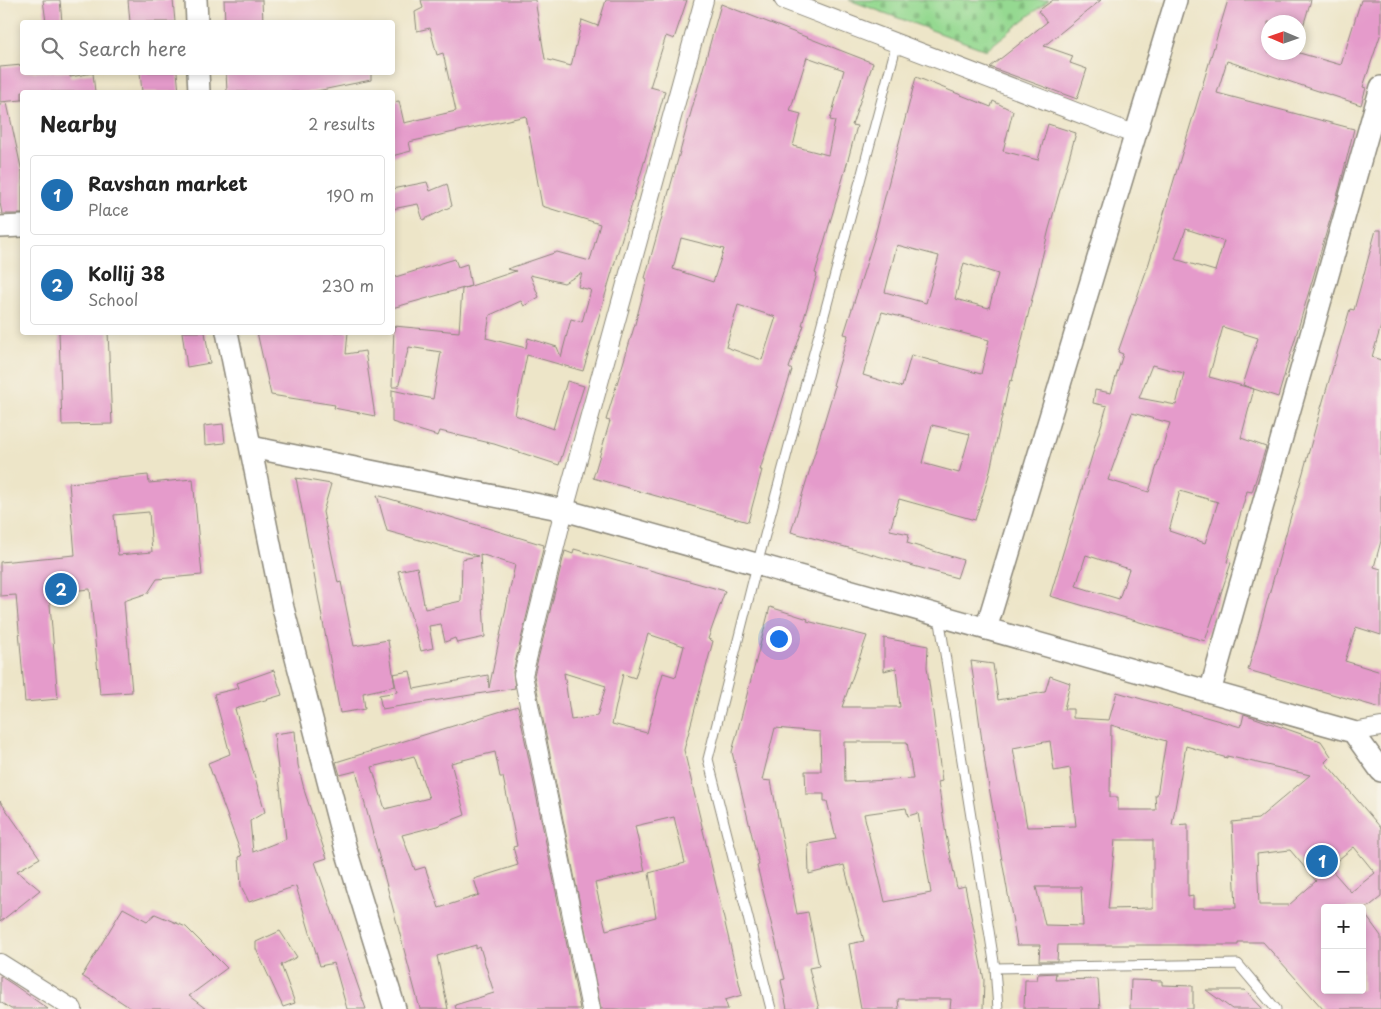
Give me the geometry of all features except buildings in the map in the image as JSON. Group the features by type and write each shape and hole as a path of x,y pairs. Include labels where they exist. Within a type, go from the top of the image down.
{"street":[{"path":"196,0 197,20"},
{"path":"591,1009 524,674 564,510 704,0"},
{"path":"784,0 1136,135"},
{"path":"986,629 1176,0"},
{"path":"198,75 199,90"},
{"path":"1210,692 1381,87"},
{"path":"0,227 20,226"},
{"path":"228,335 286,617 346,850 395,1009"},
{"path":"251,447 564,510 1352,732 1381,727"},
{"path":"1352,732 1381,771"},
{"path":"0,963 74,1009"}],"lane":[{"path":"771,1009 708,759 757,564 897,43"},
{"path":"939,616 994,968 998,1009"},
{"path":"994,968 1238,964 1276,1009"}],"green space":[{"path":"849,0 1049,0 986,50"}],"place":[{"name":"Kollij 38","path":"61,589"},
{"name":"Ravshan market","path":"1322,861"}]}
